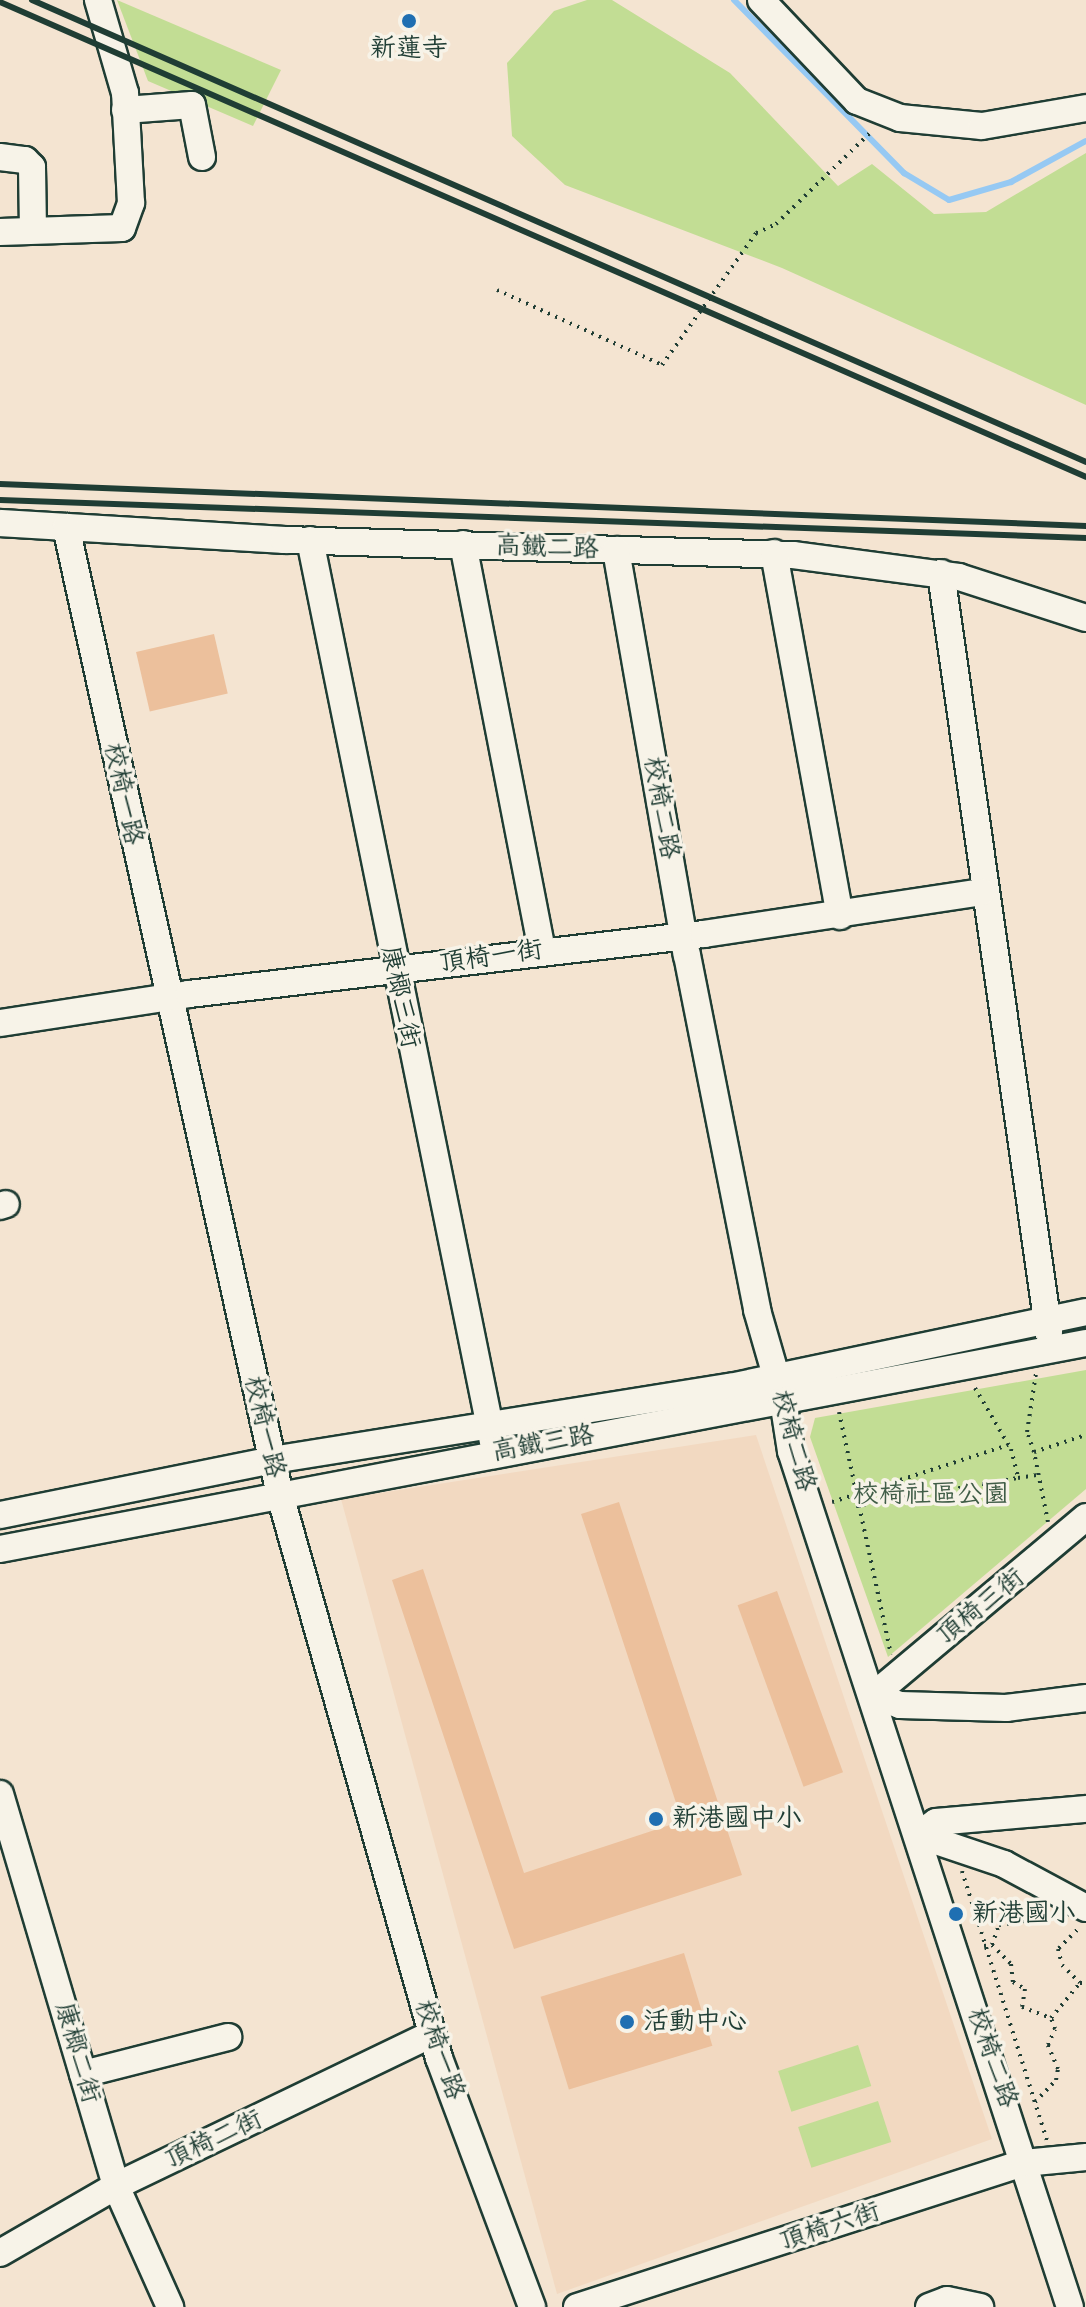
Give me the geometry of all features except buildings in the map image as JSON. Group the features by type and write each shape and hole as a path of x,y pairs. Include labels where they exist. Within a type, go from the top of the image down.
{"street":[{"path":"0,232 122,228 131,203 125,110 98,0"},
{"path":"761,0 857,101 900,118 982,126 1086,108"},
{"path":"125,110 192,105 202,157"},
{"path":"0,157 25,160 32,167 33,230"},
{"name":"高鐵二路","path":"0,523 310,540 774,553 941,573 1086,618"},
{"name":"校椅一路","path":"66,527 166,998 280,1495 432,2034 532,2307"},
{"name":"康榔三街","path":"310,540 493,1440"},
{"path":"463,544 542,949"},
{"name":"校椅二路","path":"616,550 683,935 757,1310 780,1389 791,1451 874,1695 1070,2307"},
{"path":"774,553 840,916"},
{"path":"941,573 982,892 1047,1319 1044,1360"},
{"name":"頂椅一街","path":"0,1023 542,949 840,916 982,892"},
{"name":"高鐵三路","path":"780,1389 1047,1319 1086,1312"},
{"name":"高鐵三路","path":"0,1549 280,1495 493,1440 780,1389 1044,1360 1086,1343"},
{"name":"高鐵三路","path":"0,1515 272,1460 493,1440"},
{"name":"頂椅三街","path":"874,1695 1086,1517"},
{"path":"874,1695 900,1705 1006,1708 1086,1698"},
{"name":"康榔二街","path":"0,1794 116,2186 170,2307"},
{"path":"918,1835 936,1822 1086,1809"},
{"path":"918,1835 1004,1864 1082,1919"},
{"name":"頂椅二街","path":"0,2253 116,2186 432,2034"},
{"path":"83,2074 228,2037"},
{"name":"頂椅六街","path":"577,2307 1024,2163 1086,2157"},
{"path":"929,2307 947,2300 980,2307"}],"path":[{"path":"497,290 662,365 756,233 776,224 854,145 877,127"},
{"path":"1044,1360 1027,1432 1034,1452 1049,1532"},
{"path":"972,1382 1008,1445 1018,1478"},
{"path":"838,1408 856,1506 893,1660"},
{"path":"1034,1452 1086,1435"},
{"path":"826,1504 1008,1445"},
{"path":"856,1506 1038,1475"},
{"path":"962,1871 1048,2143"},
{"path":"992,1945 999,1925 1031,1920 1037,1908"},
{"path":"1051,2018 1083,1983 1062,1965 1058,1949 1082,1919"},
{"path":"984,1946 992,1945"},
{"path":"992,1945 1011,1964 1013,1982 1025,1989 1022,2007 1051,2018 1055,2029 1048,2045 1058,2069 1056,2080 1035,2102"}],"shaded area":[{"name":"新港國中小","path":"756,1435 992,2139 557,2294 341,1499"}],"green space":[{"path":"117,0 281,70 253,126 148,81"},
{"path":"587,0 612,0 730,73 838,186 872,164 934,214 986,212 1086,153 1086,405 782,268 565,185 512,136 507,63 554,11"},
{"name":"校椅社區公園","path":"1086,1370 1086,1489 888,1657 810,1437 815,1418"},
{"path":"858,2045 871,2086 791,2112 778,2071"},
{"path":"878,2101 891,2142 811,2168 798,2127"}],"waterway":[{"path":"734,0 904,173 949,200 1011,182 1086,141"}],"railway":[{"path":"32,0 1086,462"},
{"path":"0,2 1086,477"},
{"path":"0,484 1086,526"},
{"path":"0,500 1086,538"}],"place":[{"name":"新蓮寺","path":"409,21"},
{"name":"新港國中小","path":"656,1819"},
{"name":"新港國小","path":"956,1914"},
{"name":"活動中心","path":"627,2022"}]}
